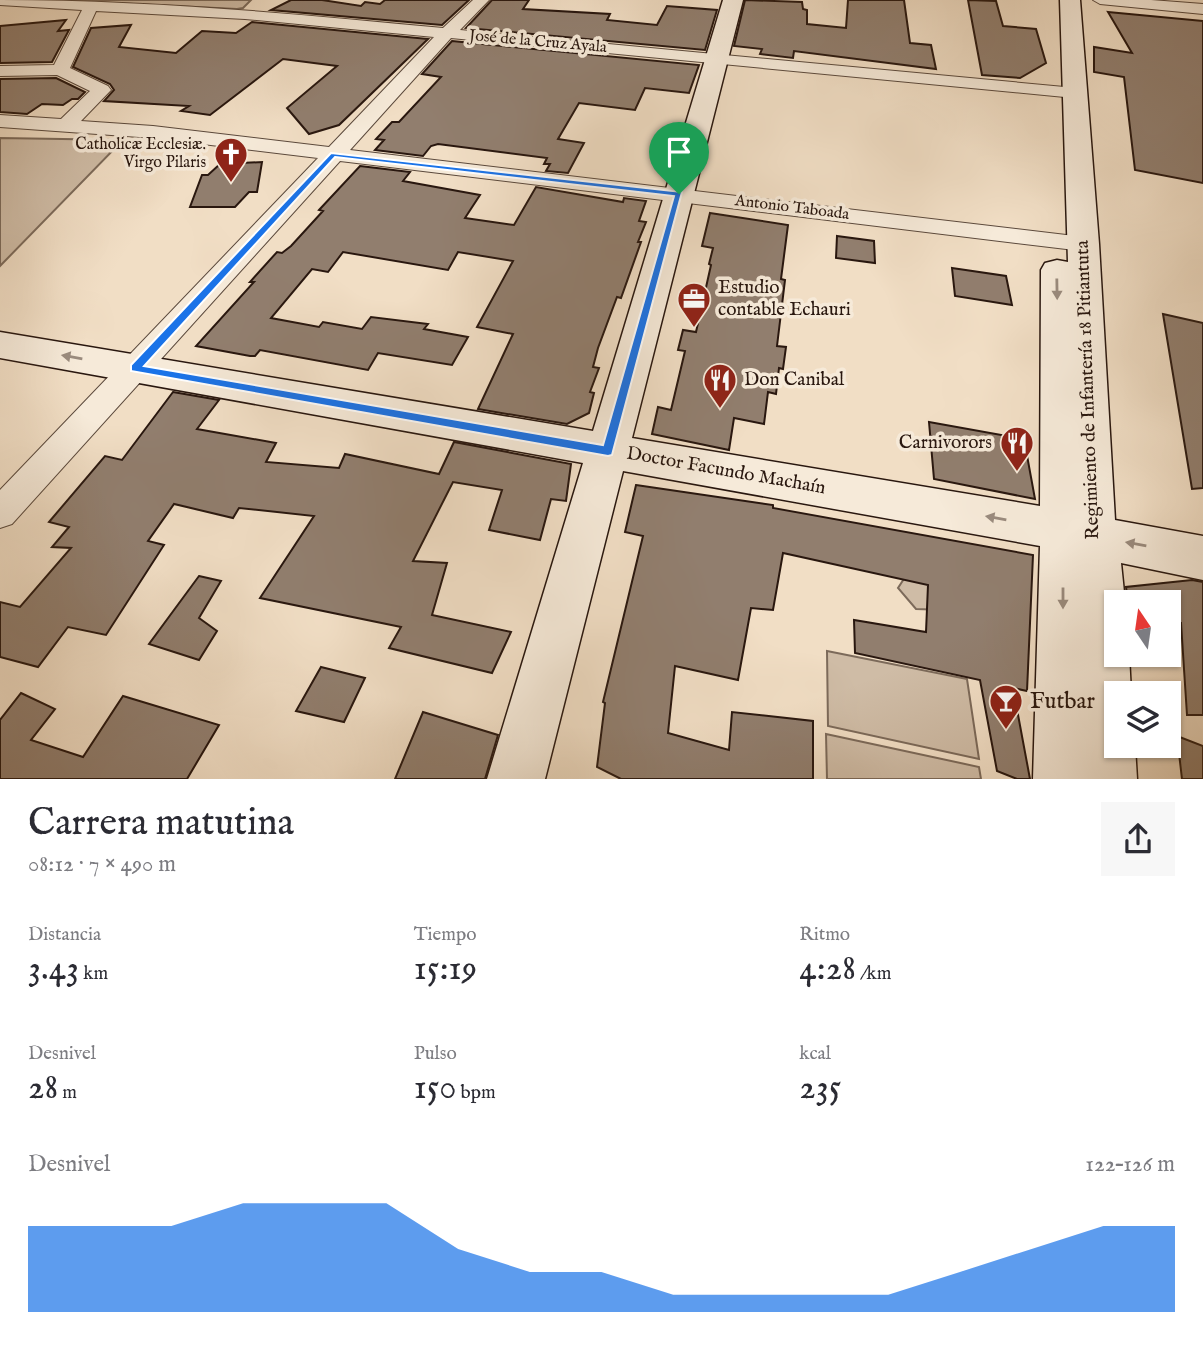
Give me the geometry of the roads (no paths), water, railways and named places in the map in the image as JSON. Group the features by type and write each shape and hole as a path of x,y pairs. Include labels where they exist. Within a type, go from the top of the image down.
{"main road":[{"path":"516,779 733,0"},
{"name":"Regimiento de Infantería 18 Pitiantuta","path":"1055,0 1066,92"},
{"name":"Regimiento de Infantería 18 Pitiantuta","path":"1062,779 1078,533 1066,92 1070,0"},
{"name":"Doctor Facundo Machaín","path":"0,345 1078,533 1203,558"},
{"name":"Regimiento de Infantería 18 Pitiantuta","path":"1078,533 1100,589 1108,779"}],"street":[{"path":"245,14 259,0"},
{"path":"0,513 446,34 482,0"},
{"path":"1100,0 1203,9"},
{"name":"José de la Cruz Ayala","path":"0,1 245,14 1066,92"},
{"path":"60,70 91,6"},
{"path":"0,71 60,70 102,90 65,126"},
{"name":"Antonio Taboada","path":"0,121 153,132 1069,242"}],"place":[{"name":"Catholicæ Ecclesiæ. Virgo Pilaris","path":"231,184"},
{"name":"Estudio contable Echauri","path":"694,329"},
{"name":"Don Canibal","path":"720,410"},
{"name":"Carnivorors","path":"1017,473"},
{"name":"Futbar","path":"1006,731"}]}
